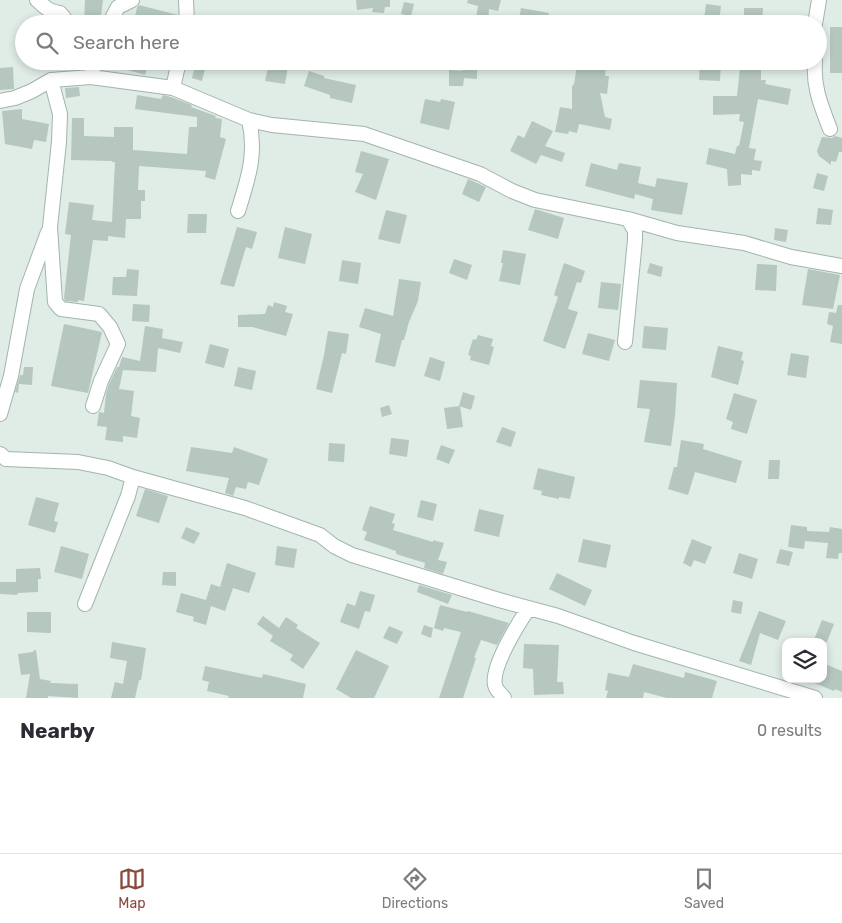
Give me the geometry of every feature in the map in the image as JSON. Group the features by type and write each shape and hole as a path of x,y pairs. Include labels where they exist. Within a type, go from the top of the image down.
{"street":[{"path":"37,0 52,12 62,15"},
{"path":"114,15 118,7 132,0"},
{"path":"186,0 187,15"},
{"path":"816,15 819,0"},
{"path":"91,77 93,70"},
{"path":"173,88 177,70"},
{"path":"814,70 817,95 830,129"},
{"path":"0,101 32,91 51,80 91,77 173,88 249,120 272,125 364,134 480,174 512,191 535,200 628,219 677,233 744,243 791,257 842,266"},
{"path":"51,80 60,114 50,226 55,302 61,309 99,314 110,327 118,344 101,381 93,406"},
{"path":"238,211 251,170 252,152 249,120"},
{"path":"625,342 635,240 635,231 628,219"},
{"path":"0,414 11,376 27,289 50,226"},
{"path":"0,454 6,459 78,462 108,468 133,477 245,508 320,535 334,546 352,555 528,609 558,616 634,643 816,698"},
{"path":"85,604 128,496 133,477"},
{"path":"504,698 495,685 499,662 513,632 528,609"}],"building":[{"path":"85,0 103,0 101,15 84,15"},
{"path":"356,0 390,0 390,7 385,7 384,13 372,12 373,8 357,10"},
{"path":"468,0 501,0 498,11 489,9 489,15 476,15 478,6 467,3"},
{"path":"404,2 414,4 411,15 401,14"},
{"path":"706,4 721,6 720,15 705,15"},
{"path":"139,5 178,15 135,15"},
{"path":"521,8 549,13 549,15 520,15"},
{"path":"744,8 763,8 763,15 744,15"},
{"path":"830,27 842,27 842,73 830,73"},
{"path":"13,67 14,89 0,90 0,68"},
{"path":"128,70 146,70 145,75"},
{"path":"194,70 205,70 202,81 192,78"},
{"path":"267,70 287,70 285,84 265,81"},
{"path":"449,70 477,70 477,79 464,78 463,86 449,86"},
{"path":"576,70 606,70 605,76 609,76 607,94 600,93 605,117 612,119 610,130 579,124 577,133 569,131 568,134 555,132 560,107 572,109 572,86"},
{"path":"700,70 721,70 720,81 699,80"},
{"path":"740,70 761,70 761,80 766,80 765,84 791,89 788,105 758,99 749,148 756,149 754,160 762,161 760,171 752,170 752,175 741,174 741,185 728,186 727,169 706,164 709,148 735,154 737,146 739,146 744,122 739,121 740,114 713,115 713,96 737,96"},
{"path":"309,71 324,76 324,78 356,85 352,103 330,98 330,95 304,86"},
{"path":"79,87 80,96 66,98 65,88"},
{"path":"137,95 161,99 163,95 171,97 216,116 215,118 222,119 220,137 226,139 215,180 205,177 206,171 139,166 138,190 145,190 145,201 141,201 141,219 126,219 125,238 108,236 108,241 93,240 84,301 65,301 71,235 65,234 69,202 94,205 92,220 112,222 115,162 71,160 72,118 84,118 84,136 114,137 114,127 133,127 133,150 187,154 189,127 197,127 197,117 135,109"},
{"path":"425,99 440,102 441,99 455,102 449,130 420,123"},
{"path":"22,109 22,119 49,124 46,142 34,140 32,149 5,144 2,111"},
{"path":"532,121 553,131 545,146 565,153 562,162 541,155 536,164 510,151 518,135 524,138"},
{"path":"835,136 842,138 842,152 839,152 836,162 831,161 831,165 819,156 817,151 822,137 832,138"},
{"path":"361,151 389,159 376,200 355,192 363,174 355,172"},
{"path":"591,163 617,170 619,163 641,167 638,183 655,187 657,178 688,183 682,215 651,210 653,199 635,194 634,199 585,186"},
{"path":"817,173 828,176 824,191 813,188"},
{"path":"468,179 486,187 479,202 462,194"},
{"path":"818,208 833,210 831,225 816,224"},
{"path":"535,209 564,218 558,239 528,230"},
{"path":"386,210 407,215 400,244 378,239"},
{"path":"188,214 207,214 206,233 187,233"},
{"path":"237,227 257,232 252,249 246,247 234,287 220,284"},
{"path":"285,227 312,234 305,264 278,258"},
{"path":"775,228 788,230 786,242 774,240"},
{"path":"503,250 526,254 520,285 499,281 503,263 501,263"},
{"path":"454,259 472,265 467,280 449,273"},
{"path":"342,260 361,263 358,284 339,281"},
{"path":"564,263 585,271 581,283 577,282 568,309 578,312 565,349 543,341 558,297 554,295"},
{"path":"650,263 663,267 661,277 647,273"},
{"path":"757,264 777,265 776,291 755,290"},
{"path":"127,269 139,270 137,296 112,295 113,277 126,277"},
{"path":"808,269 840,275 833,309 802,305"},
{"path":"399,279 421,282 418,301 404,340 402,340 395,367 375,362 381,334 359,327 365,308 393,316"},
{"path":"601,282 621,284 618,310 598,308"},
{"path":"274,302 287,306 285,312 293,314 286,336 252,327 238,327 238,315 265,314 268,305 273,307"},
{"path":"133,304 150,305 149,322 132,321"},
{"path":"838,305 842,305 842,344 830,342 833,326 827,324 829,312 836,313"},
{"path":"64,324 102,332 88,393 51,386"},
{"path":"145,326 163,329 162,338 183,342 180,353 158,348 156,372 123,370 119,389 134,391 131,416 140,418 137,438 123,436 123,442 105,440 107,427 97,426 99,412 104,413 109,384 117,367 119,367 122,357 140,361"},
{"path":"644,326 668,328 666,350 642,348"},
{"path":"328,331 349,334 346,354 342,353 332,393 316,389"},
{"path":"588,333 615,340 609,361 582,354"},
{"path":"478,335 493,339 491,346 494,347 489,365 470,360 471,356 468,355 473,339 476,340"},
{"path":"210,344 229,349 224,368 205,363"},
{"path":"718,346 743,352 741,360 744,361 738,385 711,377"},
{"path":"791,353 809,356 806,378 787,375"},
{"path":"430,357 445,362 440,381 424,376"},
{"path":"24,367 33,367 32,385 19,384 18,393 15,392 20,375 23,375"},
{"path":"238,367 256,371 252,390 234,386"},
{"path":"640,380 677,383 671,446 644,442 650,409 637,408"},
{"path":"463,392 475,396 471,410 459,406"},
{"path":"734,393 757,400 747,434 731,429 733,422 726,419"},
{"path":"389,405 392,414 382,417 380,408"},
{"path":"460,406 463,427 447,429 444,408"},
{"path":"502,427 516,432 511,447 496,442"},
{"path":"391,438 409,440 407,457 389,454"},
{"path":"681,440 704,444 703,449 742,461 736,483 695,472 688,495 668,489 674,467 677,467"},
{"path":"329,443 345,444 344,462 328,461"},
{"path":"441,445 455,450 449,464 436,459"},
{"path":"191,447 232,453 234,447 268,459 259,485 248,482 246,489 236,487 233,496 225,493 229,478 186,471"},
{"path":"769,460 780,460 779,479 768,479"},
{"path":"538,468 575,477 570,499 559,497 559,499 541,495 542,491 533,489"},
{"path":"145,489 168,496 159,523 136,516"},
{"path":"36,497 59,503 54,521 58,522 55,533 28,525"},
{"path":"421,500 437,504 433,521 417,517"},
{"path":"370,506 395,514 392,523 395,524 393,530 433,542 433,540 444,543 438,560 447,562 443,574 424,568 425,563 396,554 396,551 364,540 367,532 362,530"},
{"path":"479,509 504,515 499,537 474,531"},
{"path":"791,525 807,527 807,531 829,532 830,527 842,529 842,553 839,553 838,559 826,558 828,543 805,541 804,549 788,547"},
{"path":"186,527 200,533 194,544 181,538"},
{"path":"583,539 611,545 606,568 578,562"},
{"path":"692,539 712,547 705,564 694,560 691,567 683,563"},
{"path":"61,546 89,554 82,579 54,572"},
{"path":"277,546 297,549 294,568 275,565"},
{"path":"780,549 793,552 789,566 776,563"},
{"path":"739,553 758,559 752,579 733,573"},
{"path":"227,563 256,573 249,593 233,588 225,611 211,606 206,625 193,621 194,617 176,612 181,593 206,600 211,584 220,587"},
{"path":"40,568 41,579 38,579 38,592 18,593 17,595 0,594 0,582 16,582 16,569"},
{"path":"163,572 176,572 176,586 162,585"},
{"path":"557,573 592,590 585,606 549,589"},
{"path":"419,585 452,595 448,604 417,592"},
{"path":"360,591 375,595 370,612 365,611 359,629 340,622 347,603 355,606"},
{"path":"733,600 743,602 741,614 731,612"},
{"path":"440,605 509,623 497,645 481,640 463,698 439,698 461,632 444,628 443,631 434,628"},
{"path":"759,611 786,621 778,640 760,633 751,665 739,661"},
{"path":"27,612 51,612 51,633 27,632"},
{"path":"263,616 279,628 286,617 298,625 296,628 320,643 303,669 290,660 293,655 270,641 273,636 257,624"},
{"path":"822,620 834,624 827,642 827,638 815,638"},
{"path":"424,625 433,628 431,638 421,634"},
{"path":"389,626 403,632 397,644 383,638"},
{"path":"112,642 146,648 141,680 139,680 135,698 111,698 115,682 123,684 127,661 110,658"},
{"path":"524,644 559,645 557,682 563,682 564,694 534,695 533,669 523,668"},
{"path":"36,650 40,679 51,681 50,683 78,684 78,698 48,696 48,698 26,698 30,674 21,675 18,654 33,652"},
{"path":"356,650 389,666 374,698 351,698 336,689"},
{"path":"633,664 684,678 685,672 717,681 712,698 667,698 644,692 643,698 606,698 608,691 605,690 608,673 629,677"},
{"path":"827,665 842,671 842,692 835,689 834,691 815,683 827,683"},
{"path":"205,666 262,678 263,674 306,684 303,698 228,698 229,696 207,691 209,682 202,680"}]}
